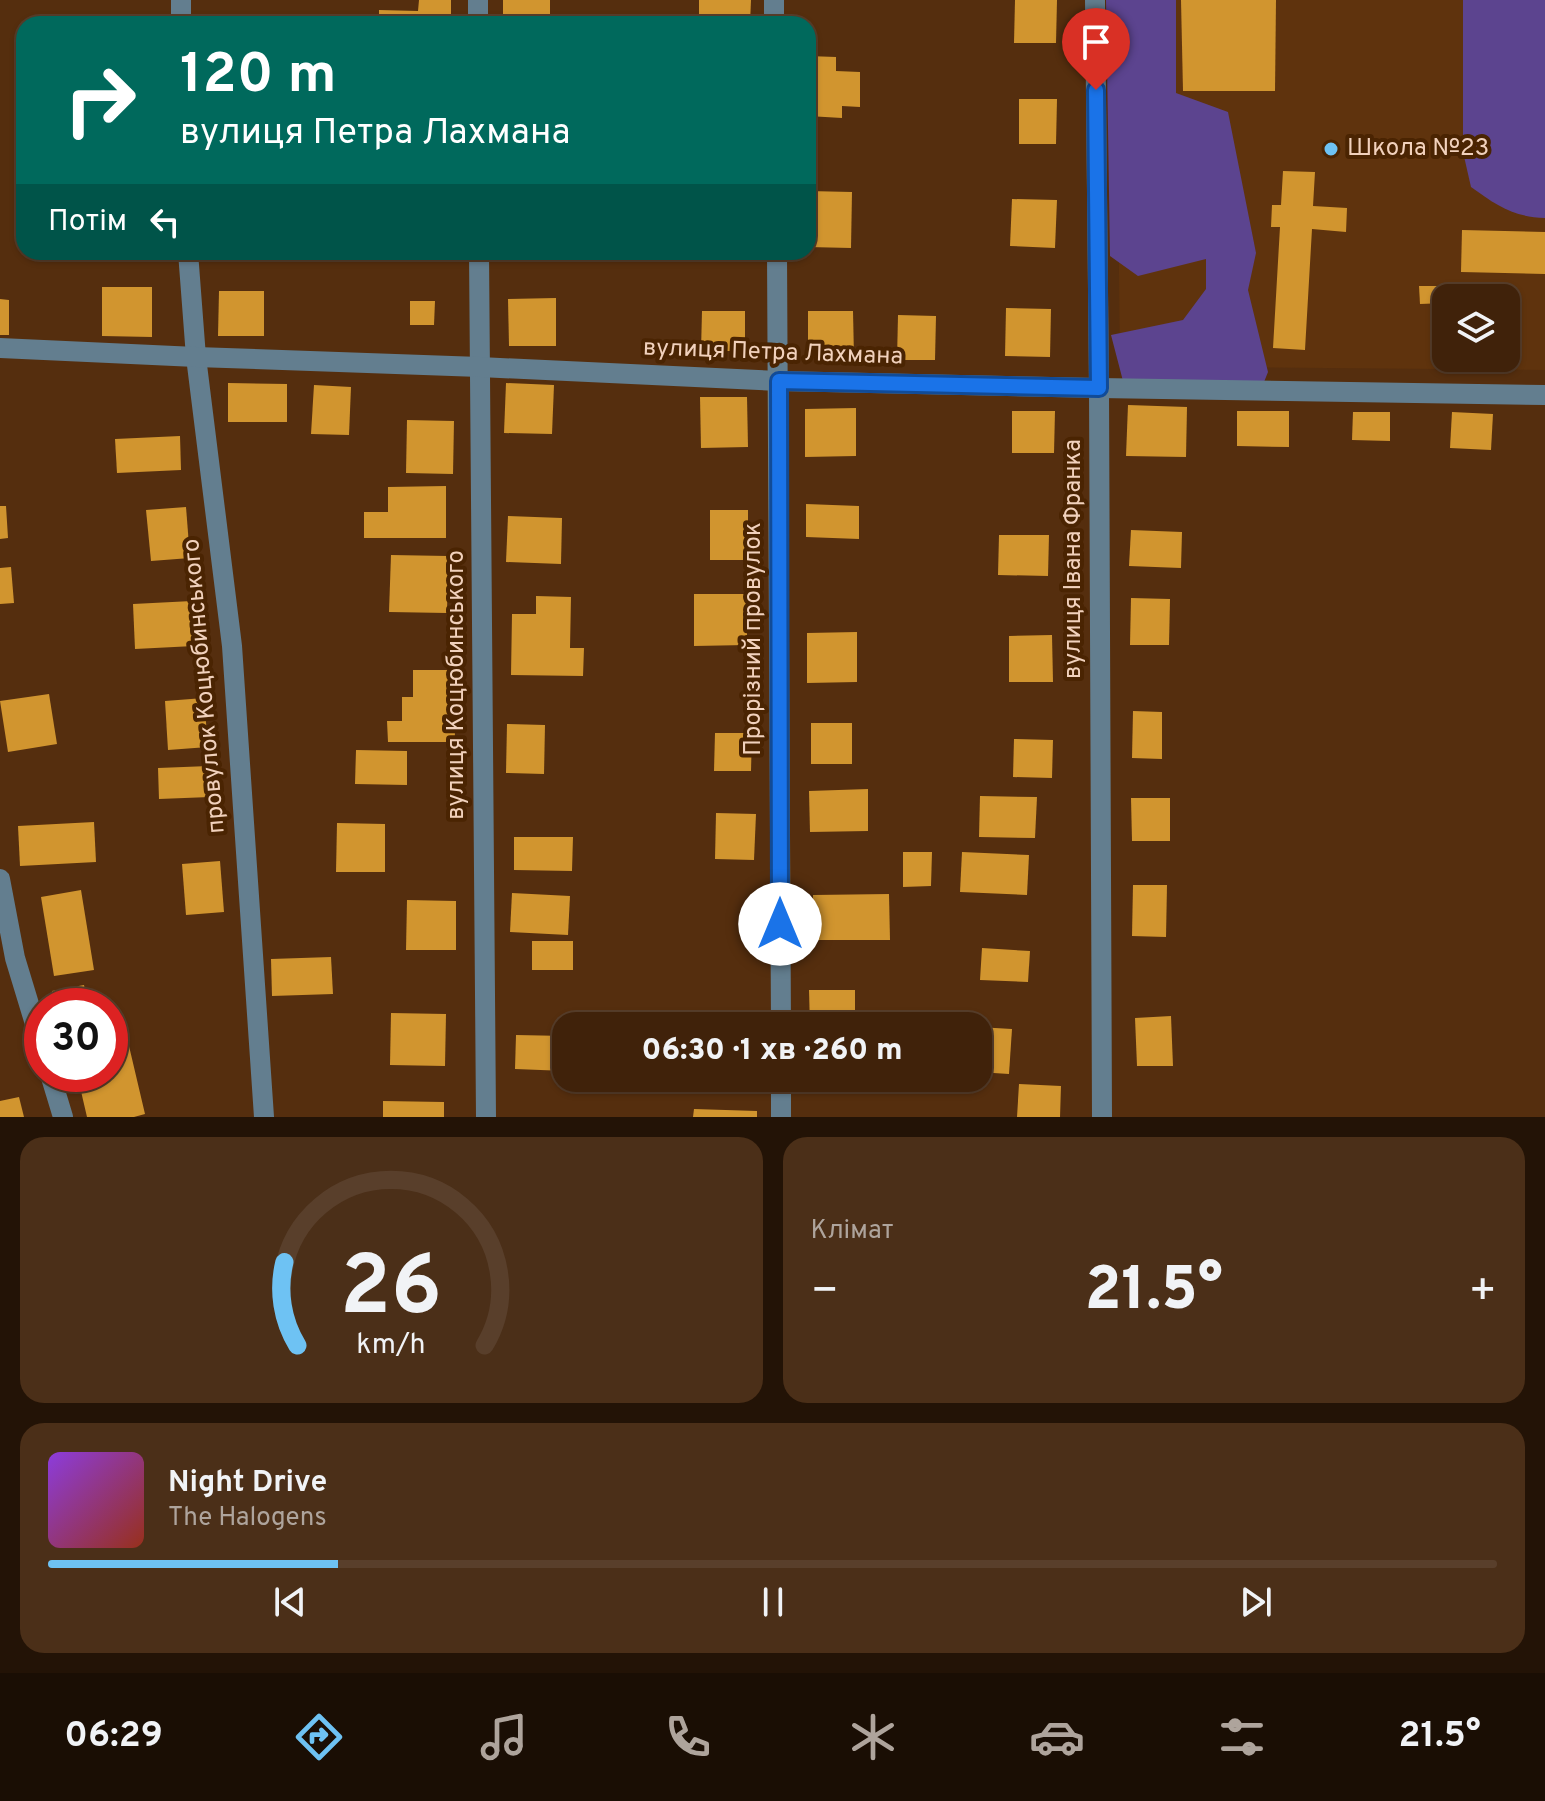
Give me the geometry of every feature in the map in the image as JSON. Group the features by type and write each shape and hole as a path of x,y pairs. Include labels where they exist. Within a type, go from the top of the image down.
{"street":[{"name":"вулиця Івана Франка","path":"1095,0 1102,1117"},
{"name":"провулок Коцюбинського","path":"189,260 196,357 232,646 264,1117"},
{"name":"вулиця Коцюбинського","path":"479,260 486,1117"},
{"name":"Прорізний провулок","path":"777,260 781,1012"},
{"name":"вулиця Петра Лахмана","path":"0,348 779,381 1545,395"},
{"path":"0,879 15,958 24,988"},
{"path":"55,1092 63,1117"},
{"path":"781,1092 781,1117"}],"shaded area":[{"path":"1106,0 1176,0 1176,93 1228,112 1256,253 1248,290 1268,372 1264,382 1123,381 1111,335 1183,320 1206,289 1206,259 1138,276 1110,256"},
{"name":"Школа №23","path":"1116,0 1545,0 1545,370 1520,370 1520,284 1432,284 1432,369 1120,366"},
{"path":"1463,0 1545,0 1545,218 1505,209 1471,187 1463,152"}],"building":[{"path":"419,0 451,0 451,16 379,16 379,10 418,11"},
{"path":"503,0 550,0 550,16 503,16"},
{"path":"699,0 751,0 750,16 699,16"},
{"path":"1015,0 1057,0 1056,43 1014,43"},
{"path":"1181,0 1276,0 1275,91 1183,91"},
{"path":"816,56 836,57 836,71 860,72 860,107 842,106 842,118 816,116"},
{"path":"1019,99 1057,99 1056,144 1019,144"},
{"path":"1283,171 1315,172 1313,206 1347,208 1346,232 1312,229 1305,350 1273,348 1280,227 1271,227 1272,205 1281,205"},
{"path":"816,191 852,192 851,248 816,247"},
{"path":"1012,199 1057,200 1055,248 1010,246"},
{"path":"1462,230 1545,232 1545,274 1461,272"},
{"path":"1419,286 1432,286 1432,304 1420,304"},
{"path":"102,287 152,287 152,337 102,336"},
{"path":"219,291 264,291 264,336 218,336"},
{"path":"556,298 556,346 509,346 508,299"},
{"path":"0,299 9,300 9,335 0,335"},
{"path":"410,301 435,301 434,325 410,325"},
{"path":"1006,308 1051,309 1050,357 1005,356"},
{"path":"702,311 745,311 745,351 701,351"},
{"path":"808,311 853,311 854,357 808,357"},
{"path":"898,315 936,316 935,360 897,360"},
{"path":"228,383 287,384 287,422 228,422"},
{"path":"506,383 554,385 552,434 504,433"},
{"path":"314,385 351,387 349,435 311,434"},
{"path":"700,397 747,397 748,447 701,448"},
{"path":"1128,405 1187,407 1186,457 1126,456"},
{"path":"856,408 856,456 805,457 805,409"},
{"path":"1012,411 1055,411 1054,453 1012,453"},
{"path":"1237,411 1289,411 1289,447 1237,446"},
{"path":"1353,412 1390,412 1390,441 1352,440"},
{"path":"1452,412 1493,414 1491,450 1450,448"},
{"path":"407,420 454,421 453,474 406,473"},
{"path":"180,436 181,470 117,473 115,439"},
{"path":"446,486 446,538 364,538 364,512 388,512 388,487"},
{"path":"806,504 859,506 859,539 806,537"},
{"path":"0,506 6,506 8,538 0,539"},
{"path":"186,507 190,558 151,561 146,510"},
{"path":"710,510 748,510 748,560 710,560"},
{"path":"508,516 562,518 561,564 506,562"},
{"path":"1131,530 1182,532 1181,568 1129,566"},
{"path":"999,535 1049,535 1048,576 998,575"},
{"path":"391,555 448,556 447,613 389,612"},
{"path":"11,567 14,603 0,604 0,568"},
{"path":"694,594 747,594 747,645 694,646"},
{"path":"536,596 571,597 570,648 584,648 583,676 511,675 512,614 536,614"},
{"path":"1131,598 1170,599 1169,645 1130,645"},
{"path":"192,601 194,646 135,649 133,604"},
{"path":"857,632 857,682 807,683 807,633"},
{"path":"1052,635 1053,682 1009,682 1009,636"},
{"path":"413,670 454,670 455,742 388,742 387,721 402,721 402,697 413,697"},
{"path":"49,694 57,744 8,752 0,701"},
{"path":"204,698 208,747 168,750 165,701"},
{"path":"1133,711 1162,712 1162,759 1132,758"},
{"path":"811,723 852,723 852,764 811,764"},
{"path":"507,724 545,725 544,774 506,773"},
{"path":"715,733 752,733 751,771 714,771"},
{"path":"1014,739 1053,740 1052,778 1013,777"},
{"path":"356,750 407,751 407,785 355,784"},
{"path":"209,766 210,797 159,799 158,768"},
{"path":"868,789 868,831 810,832 809,791"},
{"path":"980,796 1037,797 1035,838 979,837"},
{"path":"1131,798 1170,798 1170,841 1132,841"},
{"path":"716,813 756,814 754,860 715,859"},
{"path":"94,822 96,862 20,866 18,826"},
{"path":"337,823 385,824 385,872 336,872"},
{"path":"514,837 573,837 572,871 514,870"},
{"path":"903,852 932,852 931,886 903,887"},
{"path":"962,852 1029,855 1027,895 960,892"},
{"path":"220,861 224,912 186,915 182,864"},
{"path":"1133,885 1167,885 1166,937 1132,936"},
{"path":"81,890 94,970 54,976 41,897"},
{"path":"512,893 570,896 568,935 510,932"},
{"path":"889,894 890,940 813,940 813,895"},
{"path":"407,900 456,901 456,950 406,950"},
{"path":"532,941 573,941 573,970 532,970"},
{"path":"982,948 1030,951 1028,982 980,980"},
{"path":"331,957 333,994 272,996 271,959"},
{"path":"809,990 855,990 855,1012 810,1012"},
{"path":"391,1013 446,1014 445,1066 390,1065"},
{"path":"1171,1016 1173,1066 1137,1066 1135,1018"},
{"path":"992,1028 1012,1029 1009,1074 992,1073"},
{"path":"516,1035 552,1036 552,1070 515,1069"},
{"path":"128,1046 145,1114 134,1117 87,1117 81,1092 128,1092"},
{"path":"1019,1084 1061,1086 1060,1117 1017,1117"},
{"path":"19,1097 24,1117 0,1117 0,1101"},
{"path":"383,1101 444,1102 444,1117 383,1117"},
{"path":"694,1109 757,1111 757,1117 693,1117"}],"place":[{"name":"Школа №23","path":"1331,149"}],"route":[{"path":"780,924 779,381 1099,388 1096,90"}]}
